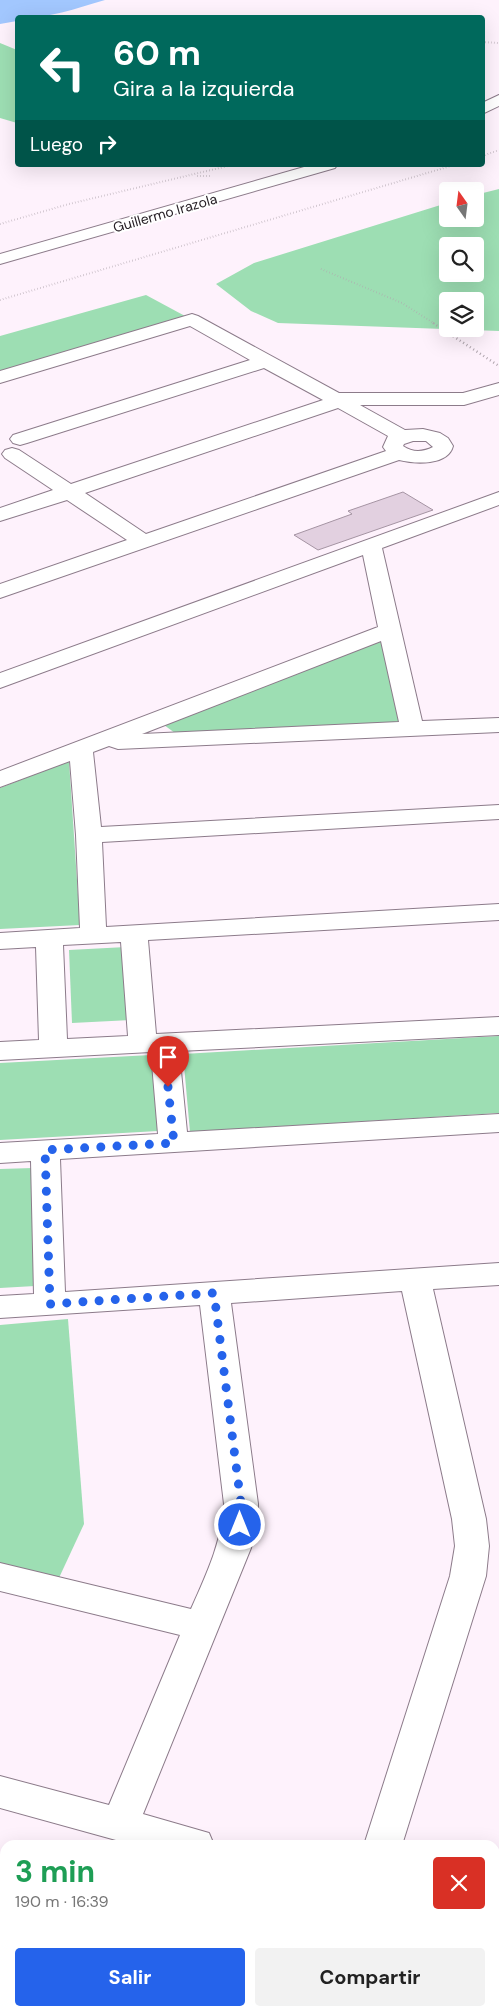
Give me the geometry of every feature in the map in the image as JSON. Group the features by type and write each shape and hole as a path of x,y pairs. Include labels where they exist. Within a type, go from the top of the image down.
{"street":[{"path":"485,107 499,100"},
{"name":"Guillermo Irazola","path":"0,259 322,167"},
{"path":"0,377 192,320 339,400 402,445 144,542 0,591"},
{"path":"9,446 266,361"},
{"path":"0,515 339,400 464,399 499,389"},
{"path":"9,446 69,492 144,542"},
{"path":"0,680 499,498"},
{"path":"371,545 412,729"},
{"path":"0,780 390,630"},
{"path":"88,746 499,725"},
{"path":"88,746 93,935"},
{"path":"89,834 499,812"},
{"path":"0,940 499,912"},
{"path":"134,933 174,1143"},
{"path":"49,938 53,1048"},
{"path":"0,1051 499,1026"},
{"path":"0,1153 499,1123"},
{"path":"45,1150 50,1304"},
{"path":"0,1307 499,1274"},
{"path":"385,1840 468,1576 472,1546 469,1519 415,1279"},
{"path":"120,1825 234,1548 240,1525 241,1504 214,1293"},
{"path":"0,1577 201,1626"},
{"path":"0,1792 176,1840"}],"path":[{"path":"485,42 499,43"},
{"path":"485,155 499,150"},
{"path":"0,224 61,206 224,167"},
{"path":"0,300 447,167"},
{"path":"321,269 402,303 499,366"}],"green space":[{"path":"0,43 15,49 15,122 0,118"},
{"path":"499,189 499,331 484,330 484,292 439,292 439,329 278,323 251,311 216,284 254,263 439,205 439,228 484,228 484,193"},
{"path":"146,295 185,316 0,371 0,336"},
{"path":"383,638 399,723 175,733 164,725"},
{"path":"69,761 80,925 0,929 0,788"},
{"path":"126,947 131,1020 72,1023 69,950"},
{"path":"499,1036 499,1113 190,1132 183,1054"},
{"path":"151,1055 158,1131 0,1140 0,1063"},
{"path":"33,1168 35,1286 0,1288 0,1169"},
{"path":"68,1319 84,1524 58,1580 0,1566 0,1325"}],"water":[{"path":"0,0 105,0 46,15 15,15 15,21 0,24"}],"building":[{"path":"403,492 433,510 318,550 294,535 352,514 348,511"}],"route":[{"path":"168,1087 174,1143 45,1150 50,1304 214,1293 241,1504 240,1525"}]}
